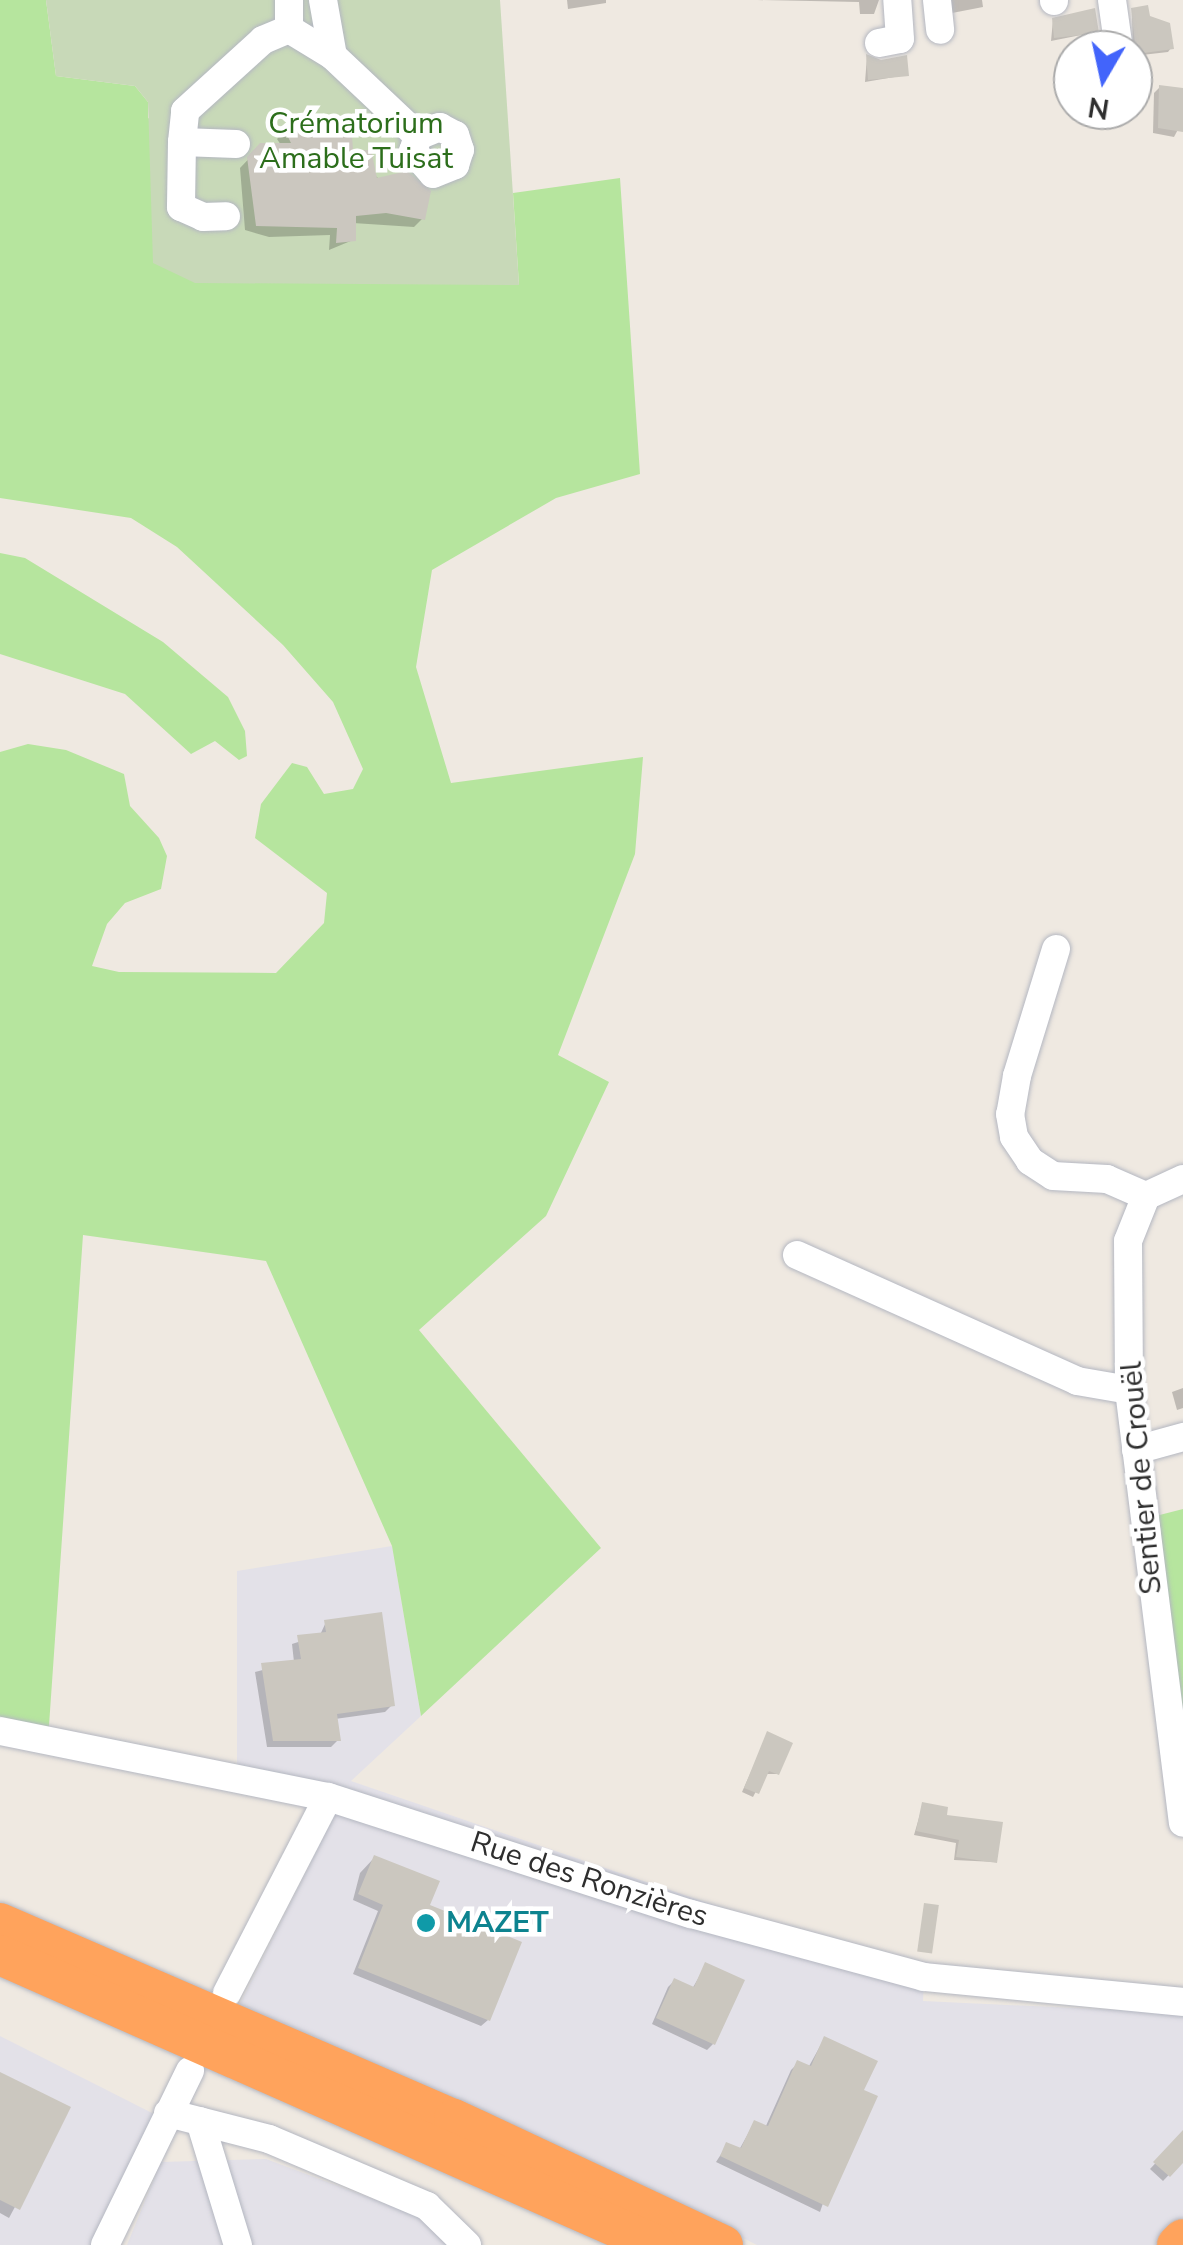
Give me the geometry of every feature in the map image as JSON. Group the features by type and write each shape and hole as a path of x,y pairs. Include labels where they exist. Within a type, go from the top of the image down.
{"highway":[{"path":"0,1923 454,2119 723,2245"},
{"path":"0,1955 657,2245"},
{"path":"252,2068 300,2102 599,2245"},
{"path":"1178,2245 1183,2239"}],"street":[{"path":"289,0 290,29"},
{"path":"323,0 333,56"},
{"path":"879,43 900,39 897,0"},
{"path":"937,0 940,30"},
{"path":"1112,0 1116,30"},
{"path":"290,29 333,56 418,136"},
{"path":"226,216 204,217 180,207 186,111 263,40 290,29"},
{"path":"182,142 236,144"},
{"path":"1056,949 1017,1076 1010,1114 1014,1137 1030,1161 1052,1176 1107,1180 1146,1196 1183,1179"},
{"name":"Sentier de Crouël","path":"1146,1196 1128,1241 1129,1390 1183,1823"},
{"path":"797,1254 1078,1381 1129,1390"},
{"path":"1136,1450 1183,1437"},
{"name":"Rue des Ronzières","path":"0,1731 328,1796 692,1914 906,1972 1034,1992 1183,2002"},
{"path":"227,1994 328,1796"},
{"path":"105,2245 190,2071"},
{"path":"168,2113 270,2139 426,2206 467,2245"},
{"path":"200,2121 238,2245"}],"shaded area":[{"path":"392,1546 421,1716 351,1781 924,1977 923,2001 1183,2013 1183,2226 1167,2245 757,2245 620,2177 234,2016 340,1804 237,1781 237,1571"},
{"path":"0,2036 156,2115 91,2245 0,2245"},
{"path":"266,2159 426,2219 481,2245 127,2245 161,2162"}],"green space":[{"path":"0,0 46,0 56,76 135,86 148,102 148,118 519,285 513,193 620,178 640,474 556,498 432,570 416,667 451,783 643,757 635,854 558,1055 609,1082 546,1216 419,1330 601,1548 421,1716 392,1546 266,1261 83,1235 48,1740 0,1731 0,752 28,744 66,750 124,774 130,806 159,838 167,856 161,889 125,903 107,924 92,966 119,972 276,973 324,923 327,893 255,838 261,804 292,763 307,767 324,794 353,789 363,769 333,702 283,645 177,547 131,518 0,498"},
{"name":"Crématorium Amable Tuisat","path":"46,0 500,0 519,285 195,283 153,263 148,102 135,86 56,76"},
{"path":"0,553 25,558 163,642 228,697 245,731 247,756 239,760 215,741 191,754 125,694 0,654"},
{"path":"1183,1509 1183,1823 1144,1519"}],"building":[{"path":"1148,5 1150,16 1170,23 1174,49 1153,52 1153,30 1133,30 1131,8"},
{"path":"1095,8 1099,30 1053,30 1052,18"},
{"path":"866,54 881,60 907,55 909,76 868,80"},
{"path":"1159,85 1183,88 1183,132 1158,128"},
{"path":"301,119 327,121 352,135 353,150 371,150 377,178 407,171 431,191 425,220 386,213 356,216 356,241 336,243 337,228 256,226 247,157 260,143 291,143 284,129"},
{"path":"382,1612 395,1706 337,1714 341,1741 273,1741 261,1663 301,1659 297,1635 326,1632 324,1620"},
{"path":"767,1731 793,1743 779,1775 769,1771 759,1794 744,1788"},
{"path":"922,1802 948,1807 947,1815 1003,1822 997,1863 956,1857 959,1840 916,1831"},
{"name":"MAZET","path":"374,1855 440,1881 430,1905 522,1942 490,2021 358,1968 383,1905 358,1894"},
{"path":"924,1903 939,1905 932,1954 917,1952"},
{"path":"705,1962 745,1980 715,2045 656,2018 674,1978 694,1987"},
{"path":"824,2036 878,2061 864,2090 878,2096 828,2207 720,2156 726,2142 741,2148 754,2120 768,2126 797,2060 811,2066"},
{"path":"0,2072 71,2107 20,2210 0,2200"},
{"path":"1183,2130 1183,2163 1170,2177 1153,2162"}],"place":[{"name":"MAZET","path":"426,1923"}]}
